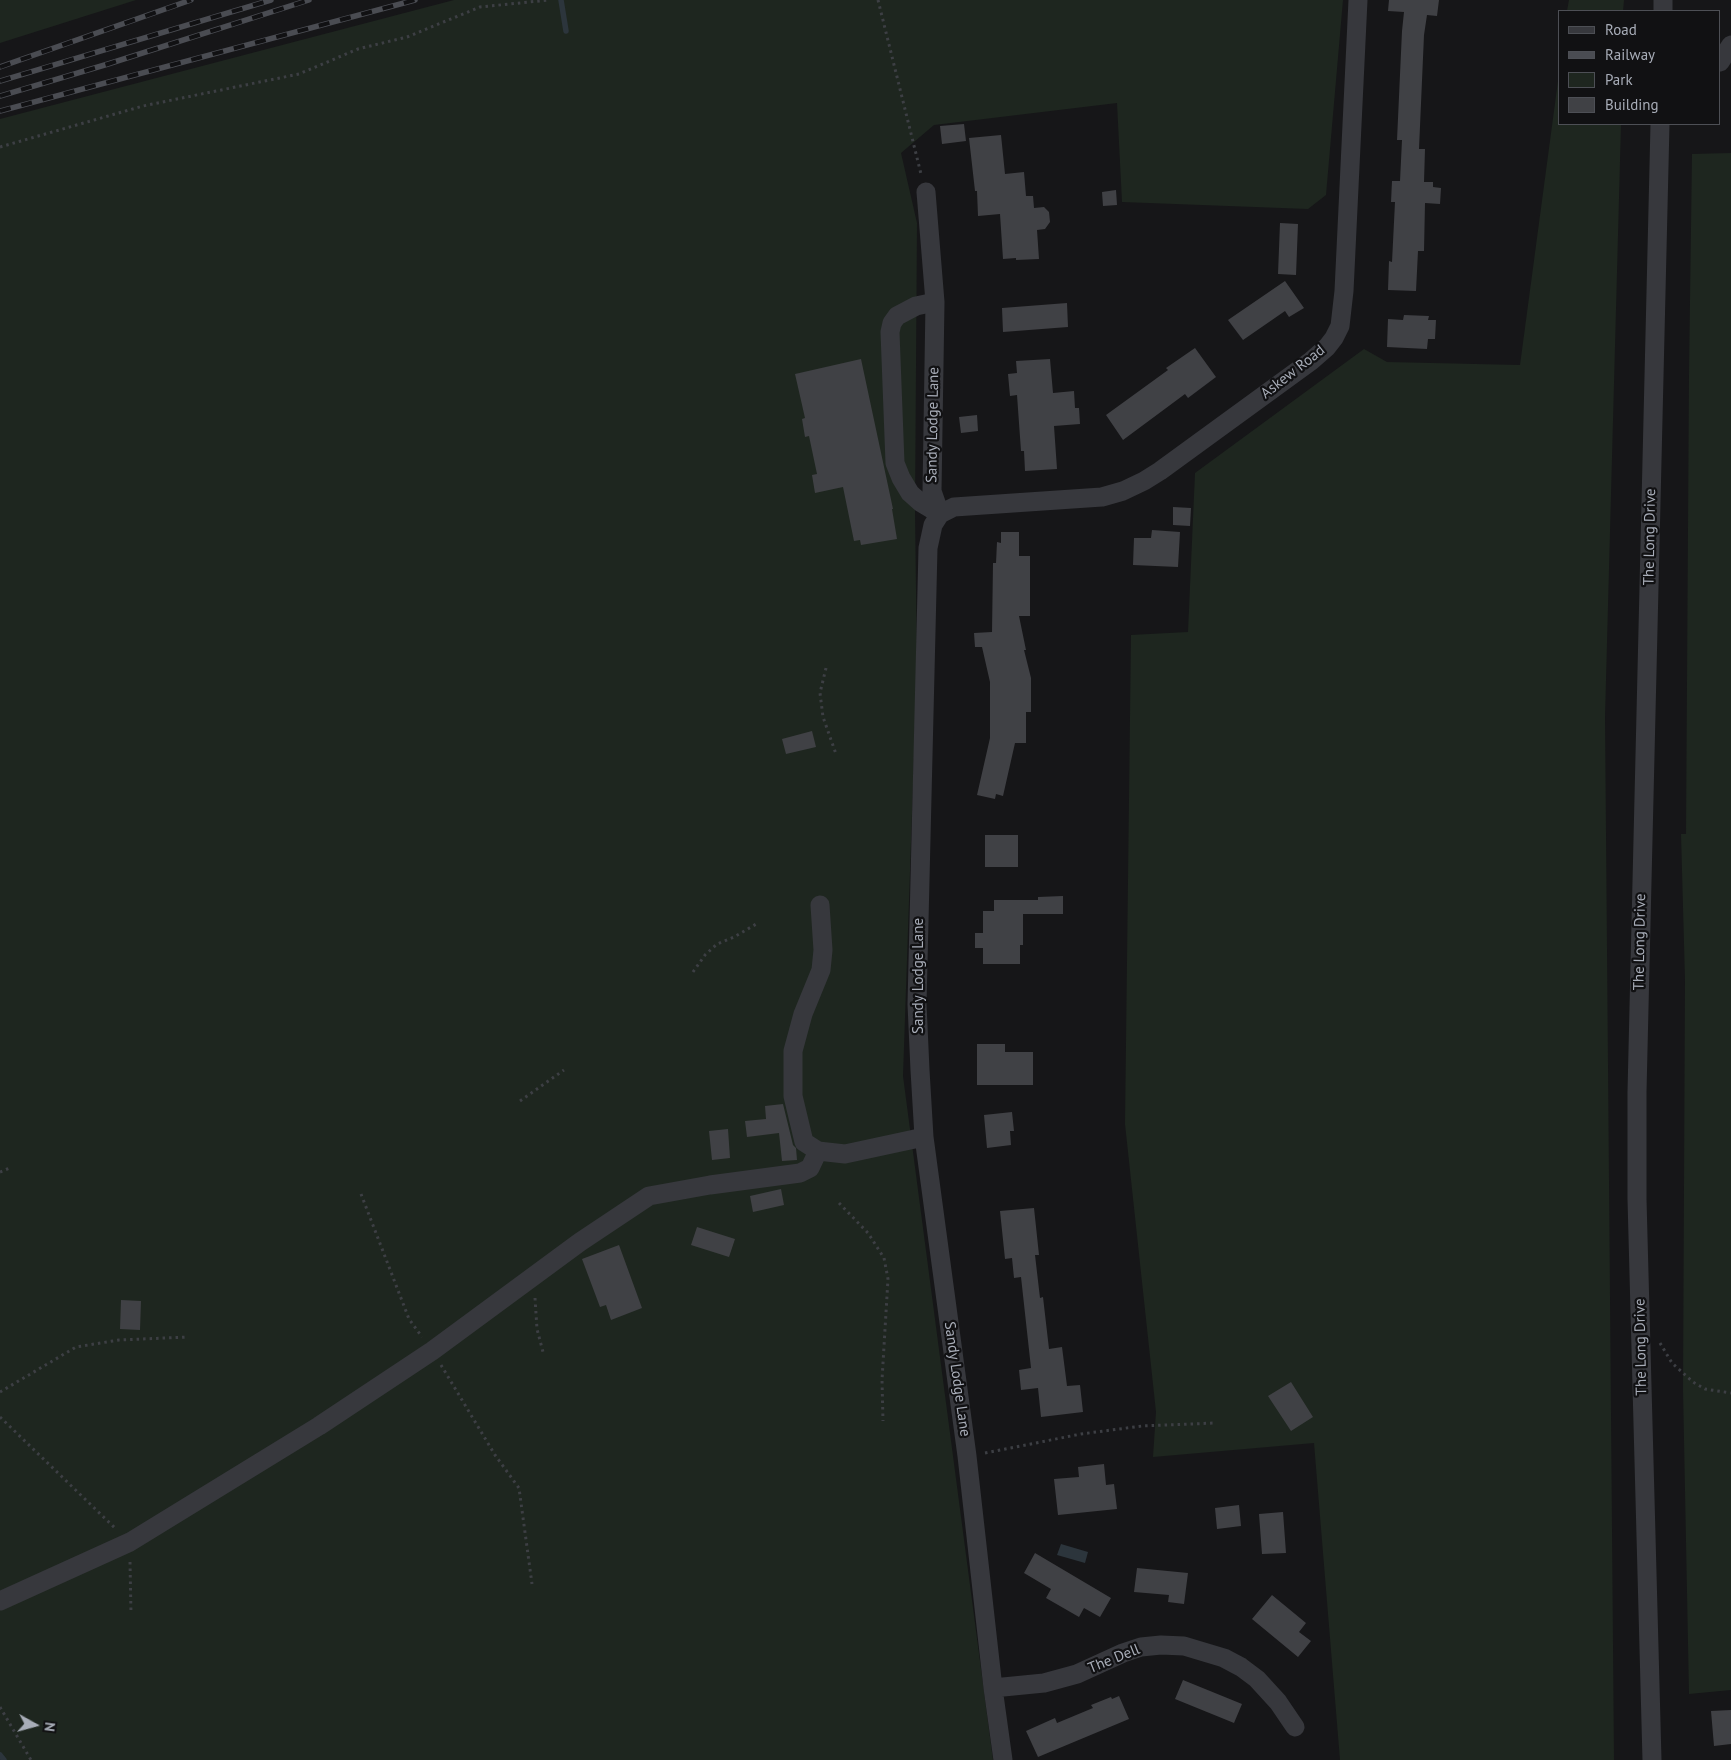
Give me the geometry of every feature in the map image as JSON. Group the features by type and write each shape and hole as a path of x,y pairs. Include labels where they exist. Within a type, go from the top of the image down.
{"street":[{"name":"Askew Road","path":"940,514 954,507 1102,496 1123,491 1144,481 1311,361 1334,338 1340,326 1344,291 1358,0"},
{"path":"1721,60 1731,45"},
{"name":"The Long Drive","path":"1652,1760 1637,1199 1637,1082 1660,125"},
{"name":"Sandy Lodge Lane","path":"924,184 935,302 932,491 940,514 933,525 928,548 917,1004 924,1137 967,1456 993,1688 1004,1760"},
{"path":"935,302 916,306 898,316 892,323 890,332 895,463 910,493 920,502 940,514"},
{"path":"820,905 823,950 821,970 803,1014 792,1068 793,1096 804,1142 818,1151 845,1154 924,1137"},
{"path":"0,1601 130,1542 319,1426 432,1351 580,1242 649,1196 800,1172 810,1168 818,1151"},
{"name":"The Dell","path":"993,1688 1044,1683 1077,1674 1141,1647 1161,1645 1184,1646 1224,1658 1241,1667 1257,1679 1278,1702 1295,1726"}],"path":[{"path":"0,147 144,106 299,74 358,49 407,38 480,7 549,0"},
{"path":"878,0 924,184"},
{"path":"826,668 820,693 823,717 836,754"},
{"path":"692,972 705,955 717,944 734,937 758,923"},
{"path":"520,1101 564,1070"},
{"path":"0,1172 12,1167"},
{"path":"361,1194 409,1319 432,1351 495,1455 519,1488 532,1584"},
{"path":"839,1203 868,1234 884,1258 888,1279 882,1380 883,1421"},
{"path":"544,1269 539,1279 534,1305 537,1329 544,1352"},
{"path":"1641,1330 1648,1331 1654,1335 1672,1363 1693,1382 1705,1389 1731,1393"},
{"path":"0,1392 76,1347 118,1340 188,1336"},
{"path":"0,1417 130,1542 130,1614"},
{"path":"967,1456 1081,1434 1142,1426 1215,1422"},
{"path":"0,1707 31,1760"}],"green space":[{"path":"0,0 136,0 0,43"},
{"path":"454,0 1343,0 1326,195 1308,209 1122,202 1117,103 934,125 901,153 917,223 915,511 917,667 903,1076 993,1760 0,1760 0,119"},
{"path":"1569,0 1624,0 1623,10 1567,10"},
{"path":"1558,81 1558,125 1621,125 1605,717 1614,1760 1340,1760 1314,1443 1153,1457 1156,1412 1125,1124 1131,635 1188,632 1195,473 1364,349 1387,362 1520,365"},
{"path":"1731,153 1731,1690 1689,1694 1683,1389 1685,980 1681,834 1686,834 1692,154"}],"shaded area":[{"path":"1061,1544 1088,1552 1085,1563 1057,1555"}],"building":[{"path":"1389,0 1439,0 1437,16 1427,15 1424,35 1419,149 1425,149 1424,182 1433,182 1433,187 1441,188 1440,204 1425,203 1424,251 1418,251 1416,291 1388,290 1389,261 1392,262 1395,202 1391,202 1392,181 1400,181 1402,140 1397,140 1404,12 1388,11"},
{"path":"964,124 966,141 942,144 940,126"},
{"path":"1001,135 1005,174 1024,172 1026,196 1033,196 1034,208 1044,207 1049,212 1050,222 1045,229 1037,230 1039,259 1003,259 1000,214 978,216 977,191 975,191 969,138"},
{"path":"1116,190 1117,205 1103,206 1102,192"},
{"path":"1280,223 1298,224 1296,275 1278,274"},
{"path":"1285,281 1304,308 1289,317 1285,311 1243,340 1228,320"},
{"path":"1067,303 1068,327 1003,332 1002,308"},
{"path":"1404,315 1429,316 1428,320 1436,320 1435,339 1428,339 1427,349 1387,347 1388,319 1403,320"},
{"path":"1195,348 1216,377 1188,398 1185,394 1123,440 1106,415"},
{"path":"861,359 893,509 897,539 861,545 860,540 854,541 843,487 815,493 812,475 817,474 809,436 805,437 802,419 805,418 795,374"},
{"path":"1050,359 1053,393 1074,391 1075,408 1079,408 1080,424 1054,426 1057,469 1025,471 1024,451 1021,451 1017,395 1010,396 1008,374 1017,373 1016,361"},
{"path":"977,415 978,431 961,433 959,417"},
{"path":"1173,507 1191,508 1190,526 1173,525"},
{"path":"1152,530 1180,532 1178,567 1133,565 1134,538 1151,538"},
{"path":"1001,532 1019,532 1019,556 1030,556 1030,616 1019,616 1026,650 1024,650 1031,678 1031,712 1026,712 1026,743 1015,743 1003,796 996,794 995,799 977,795 990,738 990,682 982,647 975,647 974,633 992,632 993,563 996,563 997,542 1001,543"},
{"path":"812,731 816,747 786,754 782,739"},
{"path":"985,835 1018,835 1018,867 985,867"},
{"path":"1063,896 1063,914 1023,914 1023,945 1020,945 1020,964 983,964 983,948 975,948 975,933 983,933 983,911 994,911 994,900 1038,900 1038,897"},
{"path":"977,1044 1005,1044 1005,1052 1033,1052 1033,1085 977,1085"},
{"path":"783,1104 793,1145 796,1148 797,1160 782,1161 779,1133 747,1137 745,1121 766,1119 765,1106"},
{"path":"1012,1112 1014,1131 1010,1131 1011,1145 987,1148 984,1115"},
{"path":"728,1129 730,1158 712,1160 709,1131"},
{"path":"781,1189 784,1205 753,1212 750,1196"},
{"path":"1034,1208 1039,1255 1035,1255 1040,1298 1043,1297 1049,1349 1062,1347 1067,1386 1080,1385 1083,1412 1041,1417 1038,1388 1021,1390 1019,1370 1031,1368 1021,1277 1014,1278 1012,1258 1005,1259 1000,1211"},
{"path":"697,1227 735,1239 729,1257 691,1245"},
{"path":"619,1245 642,1308 611,1320 606,1305 600,1307 582,1259"},
{"path":"121,1300 141,1301 140,1330 120,1329"},
{"path":"1291,1382 1313,1417 1291,1431 1268,1396"},
{"path":"1104,1464 1106,1485 1114,1484 1117,1509 1058,1515 1054,1479 1079,1477 1078,1467"},
{"path":"1239,1505 1241,1526 1217,1529 1215,1508"},
{"path":"1283,1512 1286,1553 1262,1554 1259,1514"},
{"path":"1035,1553 1111,1598 1100,1617 1084,1608 1079,1617 1046,1598 1051,1589 1024,1573"},
{"path":"1137,1568 1188,1573 1184,1604 1168,1602 1169,1595 1134,1592"},
{"path":"1272,1595 1306,1623 1299,1632 1311,1641 1298,1657 1252,1619"},
{"path":"1183,1680 1242,1704 1234,1723 1175,1699"},
{"path":"1119,1696 1129,1719 1038,1757 1026,1731 1055,1718 1057,1723 1093,1708 1091,1705"},
{"path":"1731,1710 1731,1744 1714,1746 1711,1711"}],"waterway":[{"path":"561,0 566,31"},
{"path":"0,1755 4,1760"}],"railway":[{"path":"0,67 191,0"},
{"path":"0,81 271,0"},
{"path":"0,96 309,0"},
{"path":"0,111 415,0"}]}
